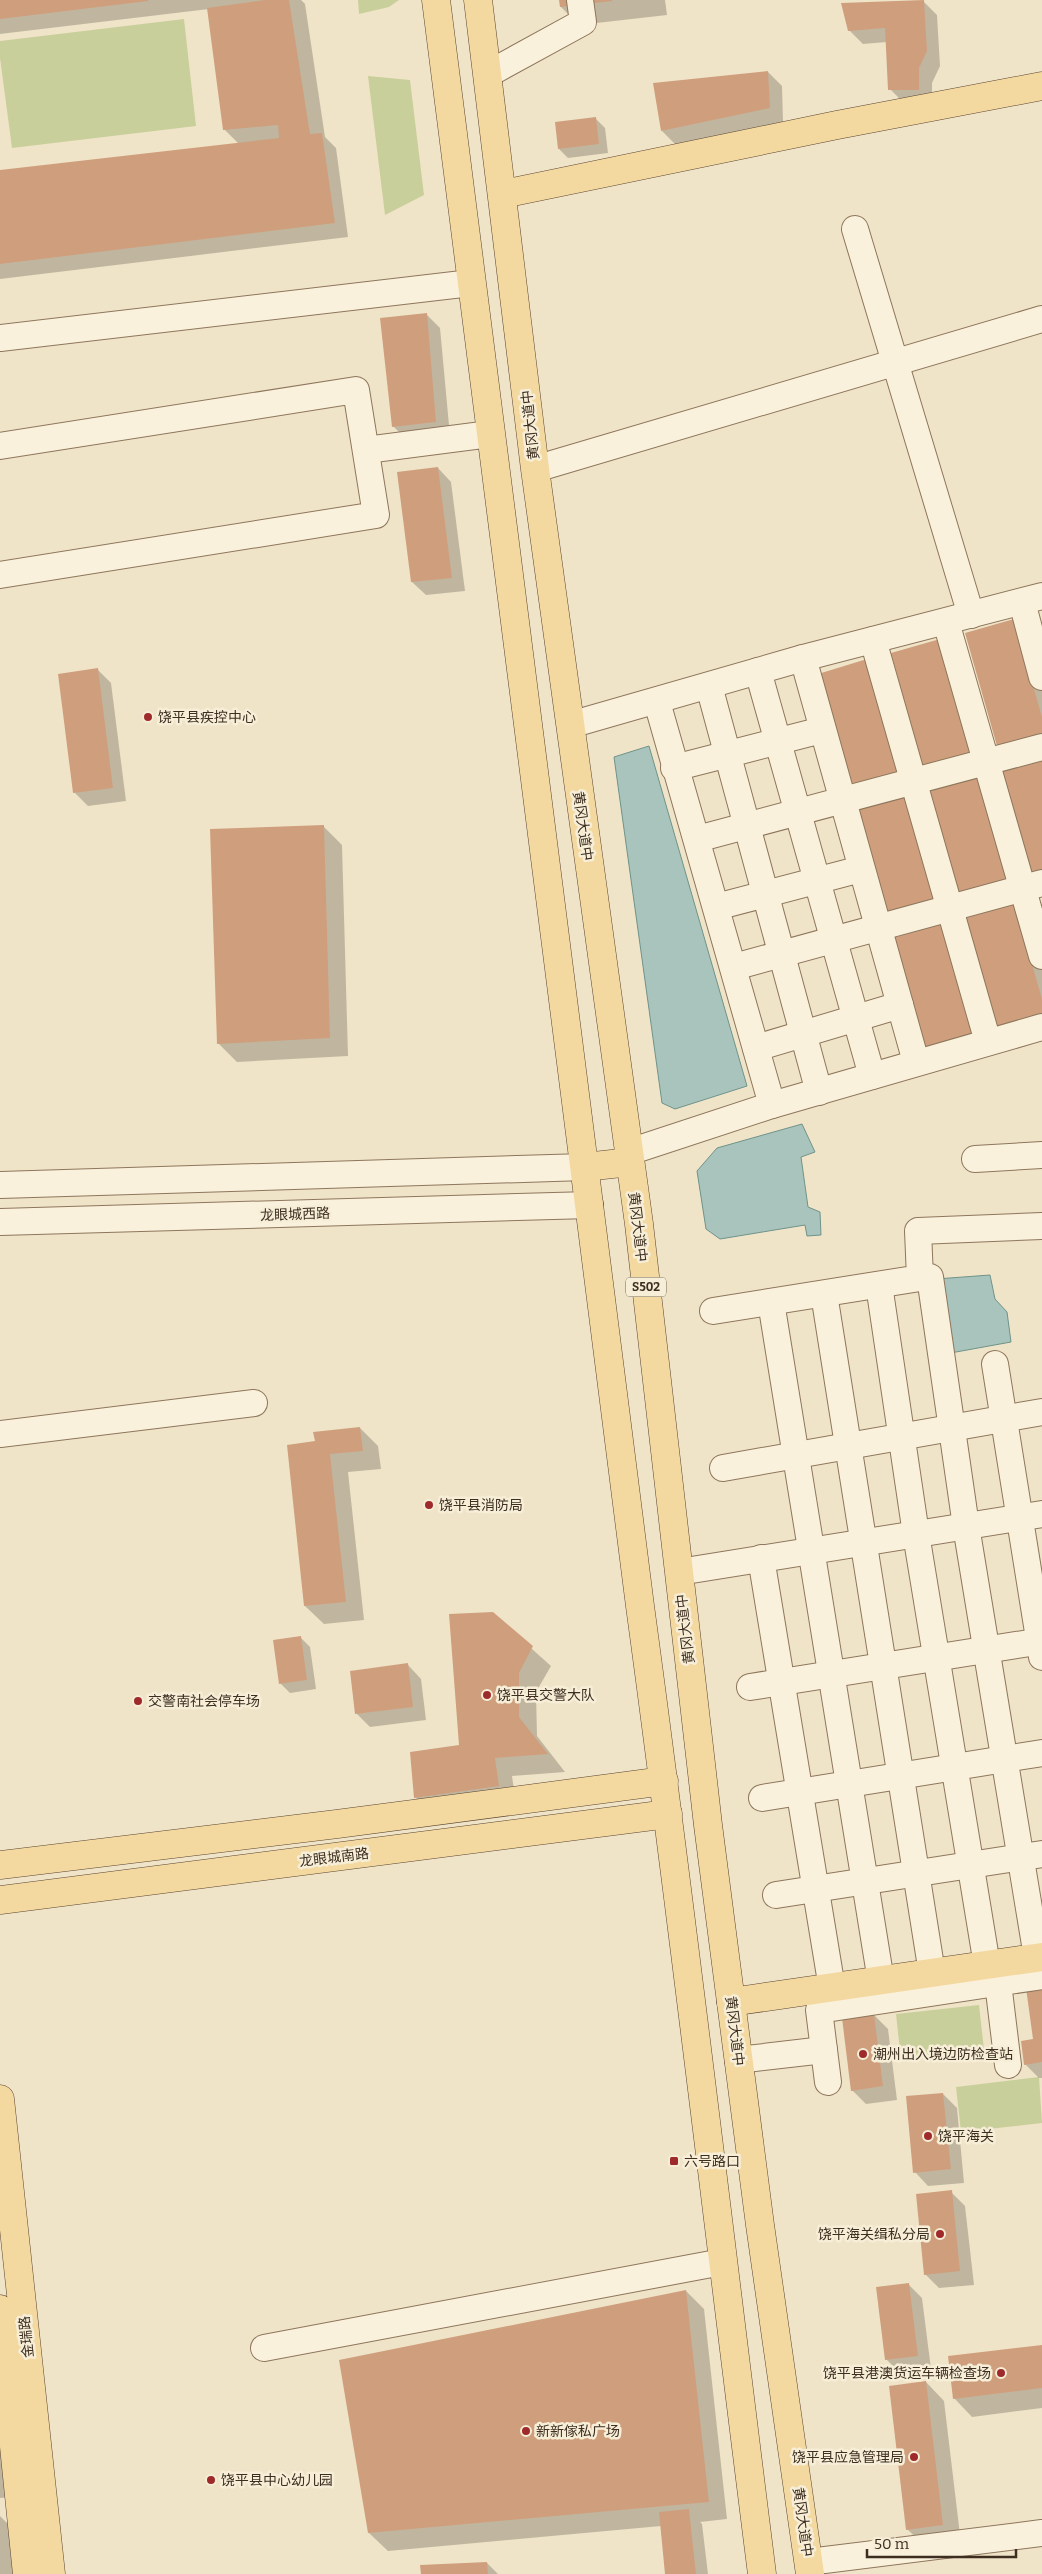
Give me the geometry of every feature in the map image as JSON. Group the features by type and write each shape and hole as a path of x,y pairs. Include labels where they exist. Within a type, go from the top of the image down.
{"main road":[{"path":"436,0 490,434 664,1781 762,2574"},
{"name":"黄冈大道中","path":"478,0 535,469 629,1157 738,2060 809,2568"},
{"path":"503,194 837,125 1042,86"},
{"path":"467,252 509,246"},
{"path":"528,730 570,725"},
{"path":"585,1167 629,1157"},
{"path":"630,1523 672,1517"},
{"path":"0,1864 347,1823 664,1781"},
{"name":"龙眼城南路","path":"0,1900 668,1814"},
{"path":"731,2002 932,1973 992,1974 1040,1963"},
{"name":"金瑞路","path":"0,2099 51,2574"},
{"name":"金瑞路","path":"0,2309 27,2574"}],"street":[{"path":"488,74 582,22 580,0"},
{"path":"856,229 895,362 958,619 986,761 1032,886 1042,956"},
{"path":"0,338 471,283"},
{"path":"535,469 1042,319"},
{"path":"0,446 356,390 376,515 0,574"},
{"path":"366,450 490,434"},
{"path":"570,725 657,702 803,658 1032,599 1042,678"},
{"path":"873,640 988,1042"},
{"path":"803,658 916,1062"},
{"path":"758,671 872,1076"},
{"path":"709,686 819,1092"},
{"path":"657,702 674,768 697,838 772,1106"},
{"path":"674,768 822,730"},
{"path":"697,838 1042,747"},
{"path":"716,907 861,869"},
{"path":"734,967 1032,886"},
{"path":"756,1048 900,1006"},
{"path":"629,1157 772,1106 916,1062 1042,1027"},
{"path":"975,1159 1042,1155"},
{"path":"0,1185 585,1167"},
{"name":"龙眼城西路","path":"0,1222 590,1205"},
{"path":"920,1278 918,1230 1042,1226"},
{"path":"713,1311 930,1276 966,1526 1004,1759 1031,1855 1040,1963"},
{"path":"878,1285 970,1865 1008,2065"},
{"path":"824,1294 932,1973"},
{"path":"771,1302 881,1981"},
{"path":"750,1687 986,1650 1041,1646 1030,1515 1003,1419 994,1364"},
{"path":"0,1434 254,1403"},
{"path":"723,1468 1042,1412"},
{"path":"679,1572 1030,1515"},
{"path":"761,1558 832,1988"},
{"path":"762,1798 1042,1753"},
{"path":"776,1895 1031,1855"},
{"path":"828,2082 818,2010 992,1974"},
{"path":"738,2060 824,2050"},
{"path":"264,2348 722,2262"},
{"path":"809,2568 1042,2533"}],"green space":[{"path":"358,0 399,0 389,7 359,14"},
{"path":"184,19 196,126 12,148 0,58 0,41"},
{"path":"368,76 410,80 424,195 385,215"},
{"path":"979,2005 984,2050 901,2060 896,2014"},
{"path":"1039,2077 1042,2123 961,2132 956,2087"}],"water":[{"path":"649,746 747,1086 675,1109 662,1103 614,757"},
{"path":"802,1124 815,1152 801,1157 808,1207 820,1212 821,1235 807,1236 805,1225 720,1239 706,1229 697,1171 717,1148"},
{"path":"990,1275 995,1299 1007,1312 1011,1342 945,1354 936,1279"}],"building":[{"path":"0,0 148,0 148,1 0,19"},
{"path":"265,0 289,0 310,134 322,133 335,223 0,264 0,170 279,138 278,125 223,130 207,8"},
{"path":"559,0 612,0 612,1 560,7"},
{"path":"924,0 927,51 919,68 919,90 888,90 885,28 848,31 841,3"},
{"path":"768,71 770,108 661,131 653,83"},
{"path":"596,117 599,144 558,149 555,122"},
{"path":"427,313 436,422 392,427 380,318"},
{"path":"438,467 452,578 411,582 397,472"},
{"path":"1014,619 1042,717 1042,733 997,746 965,633"},
{"path":"940,639 972,752 923,767 891,653"},
{"path":"867,659 899,773 850,787 818,674"},
{"path":"98,668 113,788 73,793 58,674"},
{"path":"1042,753 1042,875 1033,878 1001,765"},
{"path":"976,771 1008,884 959,899 927,785"},
{"path":"903,791 935,904 886,919 854,805"},
{"path":"324,825 330,1038 217,1044 210,829"},
{"path":"1015,904 1042,999 1042,1018 998,1031 965,918"},
{"path":"942,923 975,1037 925,1051 893,938"},
{"path":"360,1427 363,1451 330,1454 346,1602 304,1606 287,1445 315,1441 313,1432"},
{"name":"饶平县交警大队","path":"493,1612 533,1646 519,1673 519,1717 548,1754 495,1758 499,1786 414,1798 410,1752 459,1745 449,1614"},
{"path":"301,1636 307,1680 279,1684 273,1640"},
{"path":"408,1663 413,1707 355,1714 350,1671"},
{"path":"1042,1986 1042,2062 1024,2065 1021,2041 1033,2039 1026,1988"},
{"path":"874,2014 883,2086 851,2091 842,2018"},
{"path":"943,2093 951,2169 913,2173 906,2096"},
{"path":"952,2190 960,2271 924,2275 916,2194"},
{"path":"909,2283 918,2356 885,2360 876,2287"},
{"name":"新新傢私广场","path":"686,2290 709,2502 368,2533 339,2360"},
{"path":"1042,2345 1042,2388 953,2399 948,2356"},
{"path":"926,2381 943,2525 906,2530 889,2386"},
{"path":"689,2509 696,2574 665,2574 659,2512"},
{"path":"487,2562 488,2574 421,2574 420,2565"}],"place":[{"name":"饶平县疾控中心","path":"148,717"},
{"name":"饶平县消防局","path":"429,1505"},
{"name":"饶平县交警大队","path":"487,1695"},
{"name":"交警南社会停车场","path":"138,1701"},
{"name":"潮州出入境边防检查站","path":"863,2054"},
{"name":"饶平海关","path":"928,2136"},
{"name":"六号路口","path":"674,2161"},
{"name":"饶平海关缉私分局","path":"940,2234"},
{"name":"饶平县港澳货运车辆检查场","path":"1001,2373"},
{"name":"新新傢私广场","path":"526,2431"},
{"name":"饶平县应急管理局","path":"914,2457"},
{"name":"饶平县中心幼儿园","path":"211,2480"}]}
